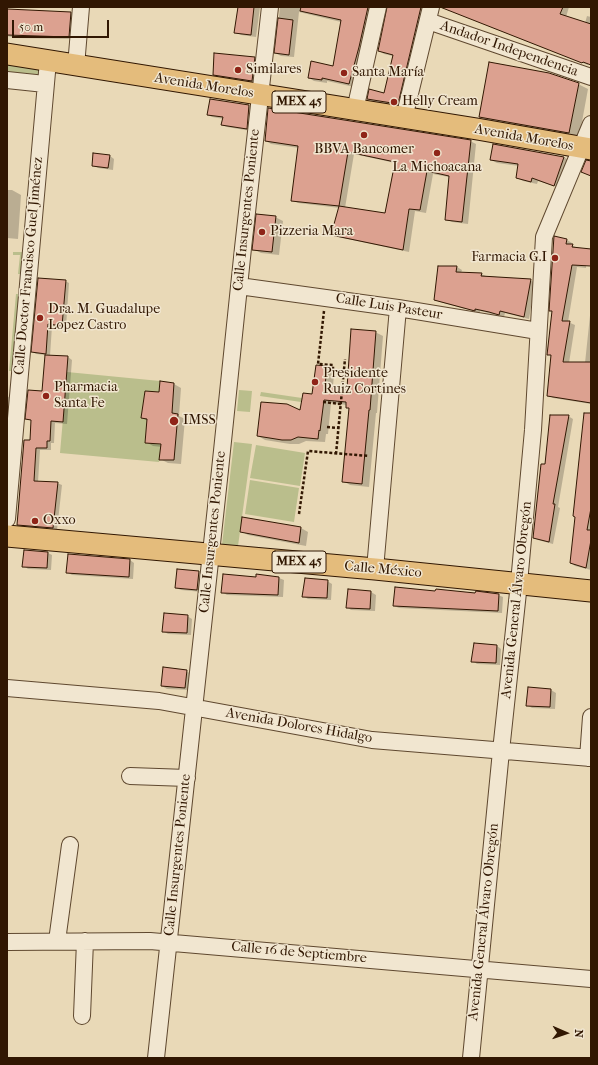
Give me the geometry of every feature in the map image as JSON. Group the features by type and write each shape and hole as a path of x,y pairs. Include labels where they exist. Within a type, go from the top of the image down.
{"main road":[{"name":"Avenida Morelos","path":"7,54 48,62 355,110 586,149"},
{"name":"Calle México","path":"7,536 375,569 591,591"}],"street":[{"path":"76,66 81,7"},
{"name":"Calle Insurgentes Poniente","path":"156,1058 270,7"},
{"path":"355,110 378,7"},
{"path":"404,118 429,14"},
{"name":"Andador Independencia","path":"429,14 591,77"},
{"name":"Calle Doctor Francisco Guel Jiménez","path":"7,519 48,62"},
{"path":"7,80 45,84"},
{"name":"Avenida General Álvaro Obregón","path":"471,1058 533,430 544,237 586,149 591,124"},
{"name":"Calle Luis Pasteur","path":"239,286 398,308 538,331"},
{"path":"375,569 398,308"},
{"name":"Avenida Dolores Hidalgo","path":"7,688 129,697 159,701 372,740 590,758"},
{"path":"590,758 591,717"},
{"path":"130,776 187,778"},
{"path":"57,941 70,846"},
{"path":"82,1016 85,941"},
{"name":"Calle 16 de Septiembre","path":"7,942 169,942 591,979"}],"path":[{"path":"324,311 318,364 333,365 332,371"},
{"path":"336,454 345,359"},
{"path":"327,370 344,372"},
{"path":"323,402 341,404"},
{"path":"327,426 339,428"},
{"path":"299,514 308,451 369,456"}],"green space":[{"path":"7,55 48,61 45,90 7,84"},
{"path":"13,252 23,252 21,274 18,274 20,255 13,255"},
{"path":"16,294 20,294 13,371 9,371"},
{"path":"67,372 160,381 159,392 145,391 141,418 147,419 145,442 161,444 159,462 60,453"},
{"path":"239,390 252,391 250,412 237,411"},
{"path":"261,392 302,398 301,402 260,396"},
{"path":"234,442 252,444 238,546 222,545"},
{"path":"256,445 305,453 300,486 250,478"},
{"path":"250,480 299,488 294,522 245,514"}],"building":[{"path":"238,7 254,7 251,35 234,33"},
{"path":"301,7 368,7 349,84 322,78 322,80 308,78 311,61 333,66 341,20 300,11"},
{"path":"387,7 421,7 398,104 367,99 369,89 384,93 393,55 378,51"},
{"path":"440,7 563,7 560,14 591,24 591,65 582,63"},
{"path":"7,9 71,12 69,37 7,35"},
{"path":"278,18 293,20 289,55 274,53"},
{"name":"Similares","path":"214,53 255,57 252,81 213,75"},
{"path":"489,62 549,73 579,83 569,133 479,117"},
{"path":"210,99 249,105 247,129 221,125 223,117 207,115"},
{"path":"268,108 471,140 462,222 445,220 449,176 427,171 420,210 409,209 403,250 331,235 339,206 291,201 298,146 265,141","holes":["348,152 395,162 385,213 339,206"]},
{"path":"493,144 564,157 554,186 532,178 531,182 516,178 518,164 490,160"},
{"path":"93,153 110,155 108,168 92,166"},
{"path":"586,160 591,161 591,176 581,172"},
{"name":"Pizzeria Mara","path":"256,214 276,216 272,252 252,250"},
{"path":"554,236 567,239 566,244 573,244 572,247 591,249 591,266 572,265 562,321 570,321 563,362 591,362 591,403 547,396 551,355 547,355 552,311 549,311"},
{"path":"438,266 457,266 456,272 482,273 481,276 531,279 524,317 500,311 499,315 475,309 475,311 434,300"},
{"path":"38,278 66,280 62,326 48,324 46,354 31,352"},
{"path":"351,329 376,331 370,410 362,484 342,482 349,408 346,408 346,402 324,400 318,439 298,437 291,440 282,440 257,436 261,402 287,404 300,410 303,393 312,394 316,365 327,366 325,386 347,388"},
{"path":"45,355 68,356 63,422 51,421 50,441 47,441 47,448 36,448 34,481 58,482 53,528 17,525 24,440 30,440 31,420 25,419 28,390 42,391"},
{"name":"IMSS","path":"160,381 174,383 172,413 178,414 174,460 159,460 161,444 145,443 147,419 141,418 145,391 159,392"},
{"path":"584,413 591,413 591,508 587,530 591,530 591,540 586,568 570,563 575,517 573,516"},
{"path":"550,415 569,415 553,504 555,504 549,542 533,538 541,464 545,464"},
{"path":"242,517 301,527 299,543 240,532"},
{"path":"24,550 48,552 47,568 22,567"},
{"path":"68,554 130,559 129,577 66,573"},
{"path":"177,569 199,571 197,590 175,588"},
{"path":"223,574 256,577 256,574 279,577 278,595 221,593"},
{"path":"305,578 328,580 327,598 302,597"},
{"path":"395,587 475,593 476,591 499,594 498,611 393,606"},
{"path":"348,589 371,591 370,609 346,608"},
{"path":"164,613 188,615 187,633 162,632"},
{"path":"474,643 497,645 496,663 471,662"},
{"path":"163,667 187,670 185,688 161,686"},
{"path":"528,687 551,689 550,707 526,706"}],"place":[{"name":"Similares","path":"238,70"},
{"name":"Santa María","path":"344,73"},
{"name":"Helly Cream","path":"394,102"},
{"name":"BBVA Bancomer","path":"364,135"},
{"name":"La Michoacana","path":"437,153"},
{"name":"Pizzeria Mara","path":"262,232"},
{"name":"Farmacia G.I","path":"555,258"},
{"name":"Dra. M. Guadalupe Lopez Castro","path":"40,318"},
{"name":"Presidente Ruiz Cortines","path":"315,382"},
{"name":"Pharmacia Santa Fe","path":"46,396"},
{"name":"IMSS","path":"174,421"},
{"name":"Oxxo","path":"35,521"}]}
